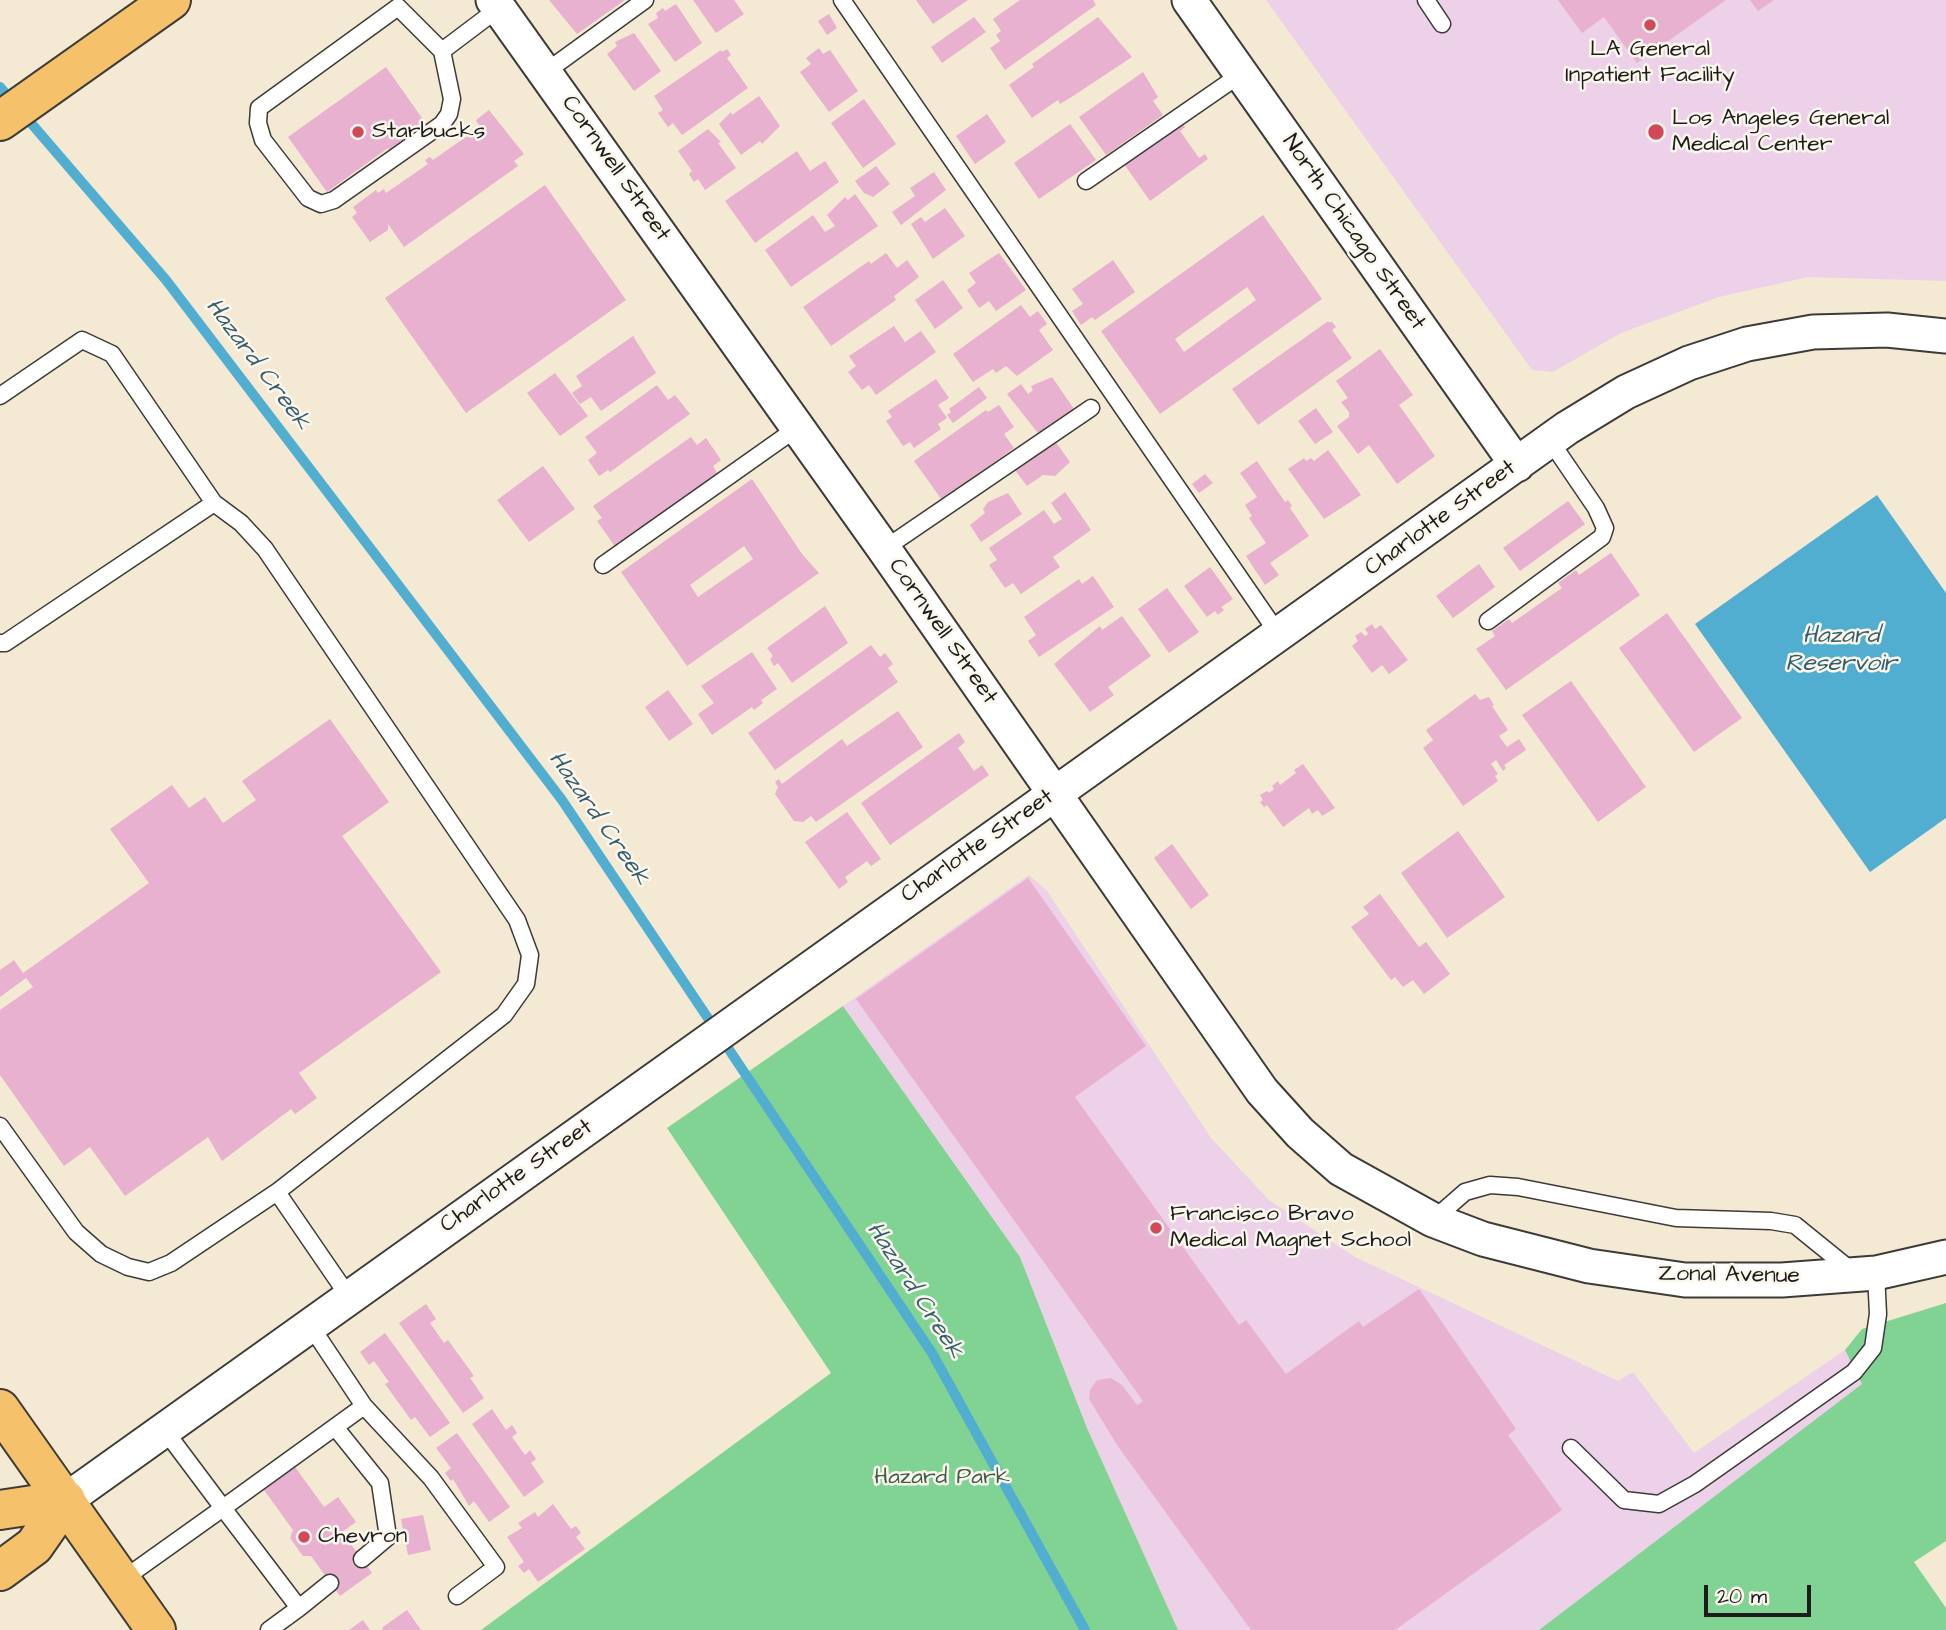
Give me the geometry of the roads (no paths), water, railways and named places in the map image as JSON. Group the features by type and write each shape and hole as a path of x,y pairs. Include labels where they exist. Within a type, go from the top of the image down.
{"main road":[{"path":"0,121 158,10"},
{"path":"0,1409 156,1630"},
{"path":"0,1510 66,1500"},
{"path":"0,1571 34,1546 66,1500"}],"street":[{"name":"North Chicago Street","path":"1189,0 1517,466"},
{"name":"Cornwell Street","path":"496,4 547,71 884,549 1262,1091 1300,1133 1341,1169 1433,1220"},
{"name":"Charlotte Street","path":"66,1500 1055,792 1517,466 1549,439 1626,392 1689,363 1747,344 1813,332 1887,330 1946,336"},
{"name":"Zonal Avenue","path":"1433,1220 1483,1239 1589,1266 1685,1280 1782,1280 1865,1274 1946,1257"}],"lane":[{"path":"547,71 645,0"},
{"path":"842,0 1279,635"},
{"path":"1426,0 1442,24"},
{"path":"442,51 496,4"},
{"path":"398,7 442,51 452,99 449,114 442,124 327,202 321,204 308,198 263,140 259,108 398,7"},
{"path":"1086,181 1241,74"},
{"path":"0,396 82,340 113,354 214,503 241,523 265,549 517,920 530,955 526,984 504,1015 277,1192 171,1263 149,1272 128,1267 101,1254 76,1233 0,1126"},
{"path":"884,549 1091,408"},
{"path":"603,565 797,428"},
{"path":"1488,621 1602,537 1605,528 1597,508 1549,439"},
{"path":"0,643 5,643 214,503"},
{"path":"1433,1220 1465,1192 1490,1185 1518,1187 1676,1218 1771,1221 1796,1225 1865,1274 1878,1314 1873,1348 1854,1372 1695,1484 1659,1504 1624,1500 1572,1448"},
{"path":"277,1192 349,1297"},
{"path":"310,1325 365,1406 431,1478 496,1567 457,1596"},
{"path":"122,1580 365,1406"},
{"path":"335,1427 380,1483 388,1537 362,1559"},
{"path":"163,1428 299,1608"},
{"path":"270,1630 330,1583"}],"water":[{"name":"Hazard Reservoir","path":"1877,495 1946,593 1946,818 1870,872 1695,624"}],"waterway":[{"name":"Hazard Creek","path":"0,87 166,280 562,800 932,1353 1085,1630"}],"place":[{"name":"LA General Inpatient Facility","path":"1650,25"},
{"name":"Starbucks","path":"358,132"},
{"name":"Los Angeles General Medical Center","path":"1656,132"},
{"name":"Francisco Bravo Medical Magnet School","path":"1156,1228"},
{"name":"Chevron","path":"304,1537"}],"park label":[{"name":"Hazard Park","path":"942,1478"}]}
